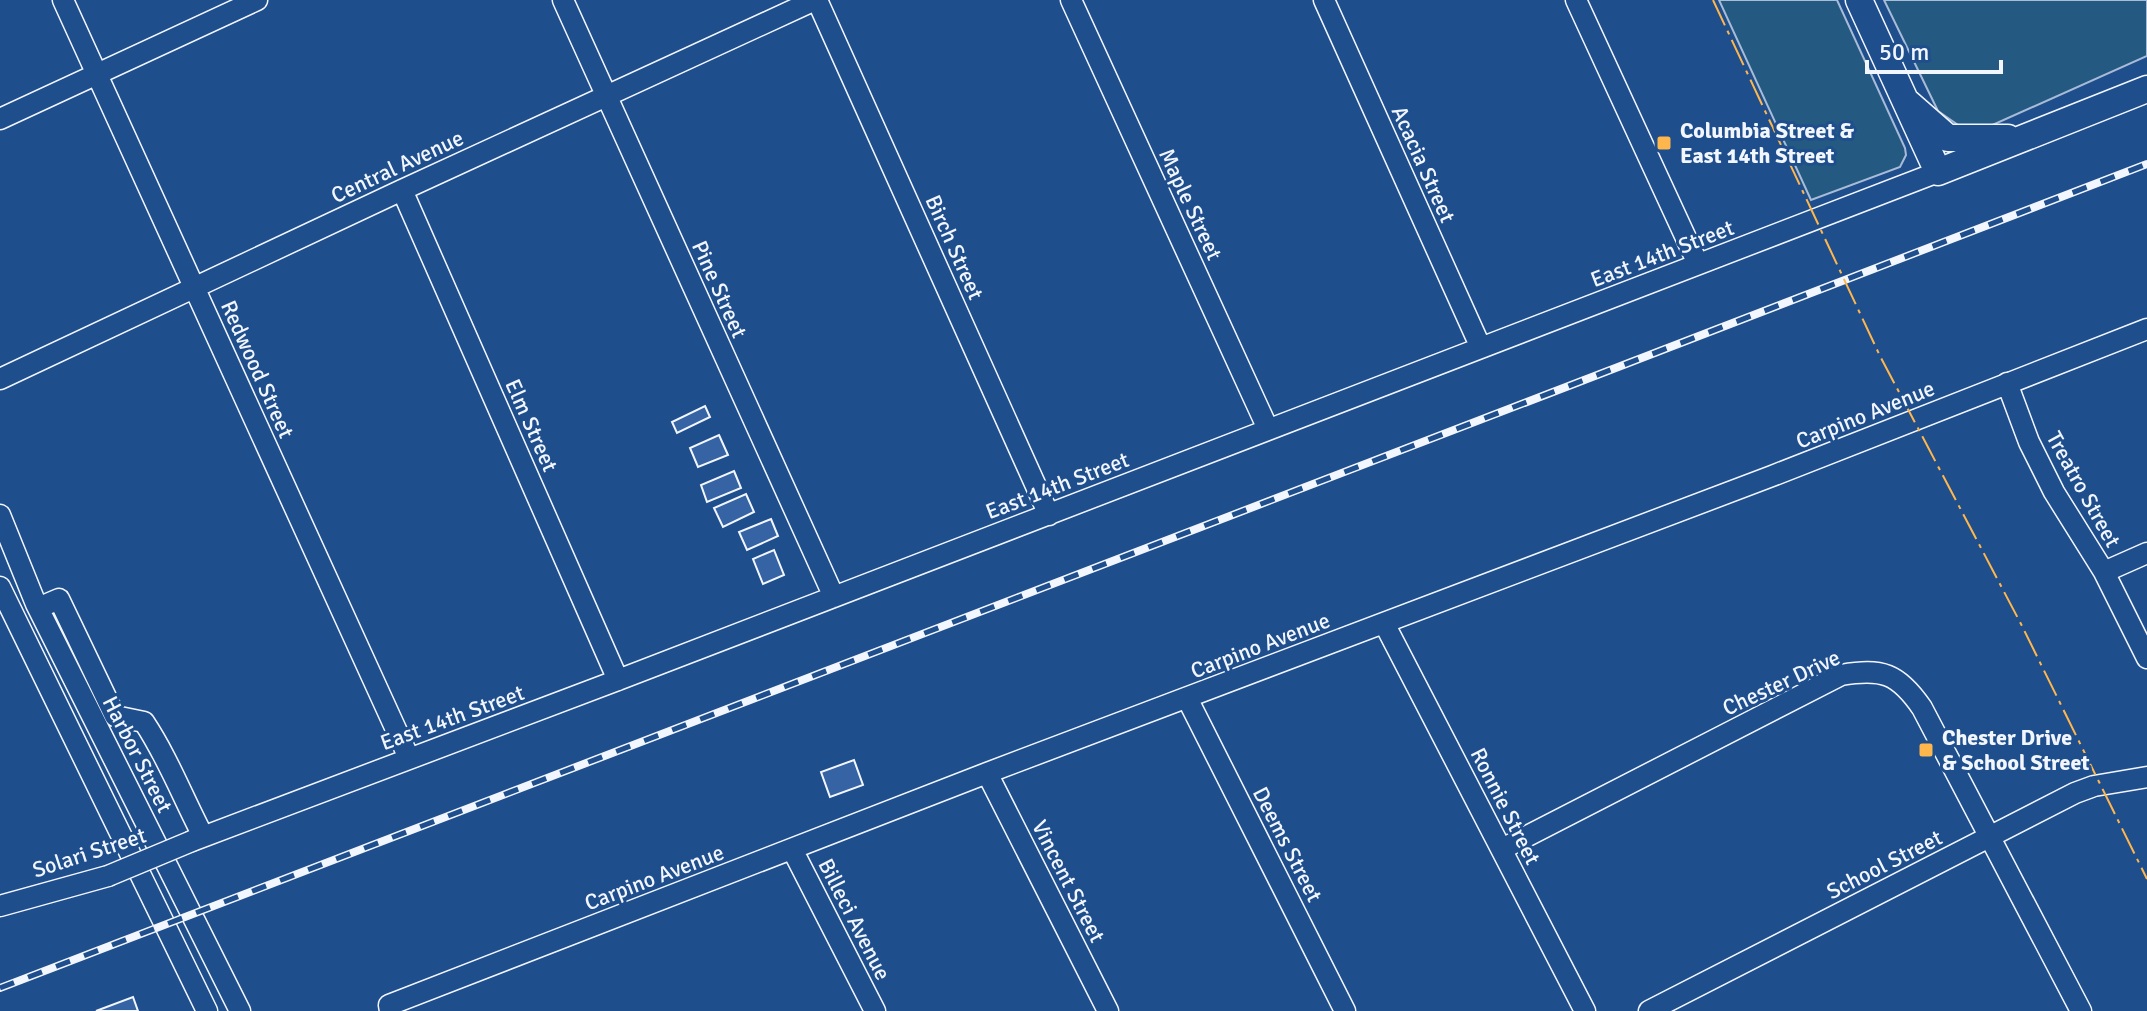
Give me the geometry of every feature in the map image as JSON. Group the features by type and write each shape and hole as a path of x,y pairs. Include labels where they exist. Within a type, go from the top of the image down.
{"main road":[{"path":"1859,0 1938,172 2147,89"},
{"path":"1903,99 1948,138 2024,138"}],"street":[{"name":"Redwood Street","path":"63,0 409,758"},
{"path":"0,119 257,0"},
{"name":"Pine Street","path":"563,0 834,597"},
{"name":"Central Avenue","path":"0,379 816,0"},
{"name":"Birch Street","path":"816,0 1049,515"},
{"name":"Maple Street","path":"1071,0 1268,429"},
{"name":"Acacia Street","path":"1324,0 1481,348"},
{"path":"1576,0 1698,264"},
{"name":"East 14th Street","path":"198,838 618,680 1938,172"},
{"name":"Elm Street","path":"402,190 618,680"},
{"name":"Carpino Avenue","path":"390,1008 987,773 1772,476 2147,329"},
{"name":"Treatro Street","path":"2007,383 2029,442 2054,492 2104,572 2147,658"},
{"name":"Harbor Street","path":"0,515 38,608 240,1011"},
{"path":"2104,572 2147,553"},
{"path":"0,587 6,617 207,1011"},
{"path":"38,608 59,599 115,716 144,722 163,750 198,838"},
{"name":"Ronnie Street","path":"1384,623 1585,1011"},
{"name":"Chester Drive","path":"1502,849 1841,675 1867,671 1890,675 1908,688 1922,708 2074,1004"},
{"name":"Deems Street","path":"1187,698 1345,1011"},
{"name":"Vincent Street","path":"987,773 1108,1011"},
{"name":"School Street","path":"1649,1011 2085,788 2147,777"},
{"name":"Solari Street","path":"0,906 108,876 198,838"},
{"name":"Billeci Avenue","path":"792,849 875,1011"}],"shaded area":[{"path":"1719,0 1837,0 1905,148 1906,155 1900,167 1811,200"},
{"path":"1884,0 2147,0 2147,56 1988,127 1961,127 1938,111"}],"building":[{"path":"705,406 710,417 677,433 672,422"},
{"path":"719,435 728,455 698,467 690,448"},
{"path":"734,471 741,488 707,502 701,485"},
{"path":"746,494 754,512 723,527 714,508"},
{"path":"771,519 778,536 747,550 739,532"},
{"path":"774,550 784,575 763,584 753,559"},
{"path":"854,760 863,785 830,797 821,772"},
{"path":"133,997 138,1011 96,1011"}],"railway":[{"path":"0,988 2147,164"}],"power":[{"path":"1713,0 1880,356 2021,624 2147,879"}],"place":[{"name":"Columbia Street & East 14th Street","path":"1664,143"},
{"name":"Chester Drive & School Street","path":"1926,750"}]}
